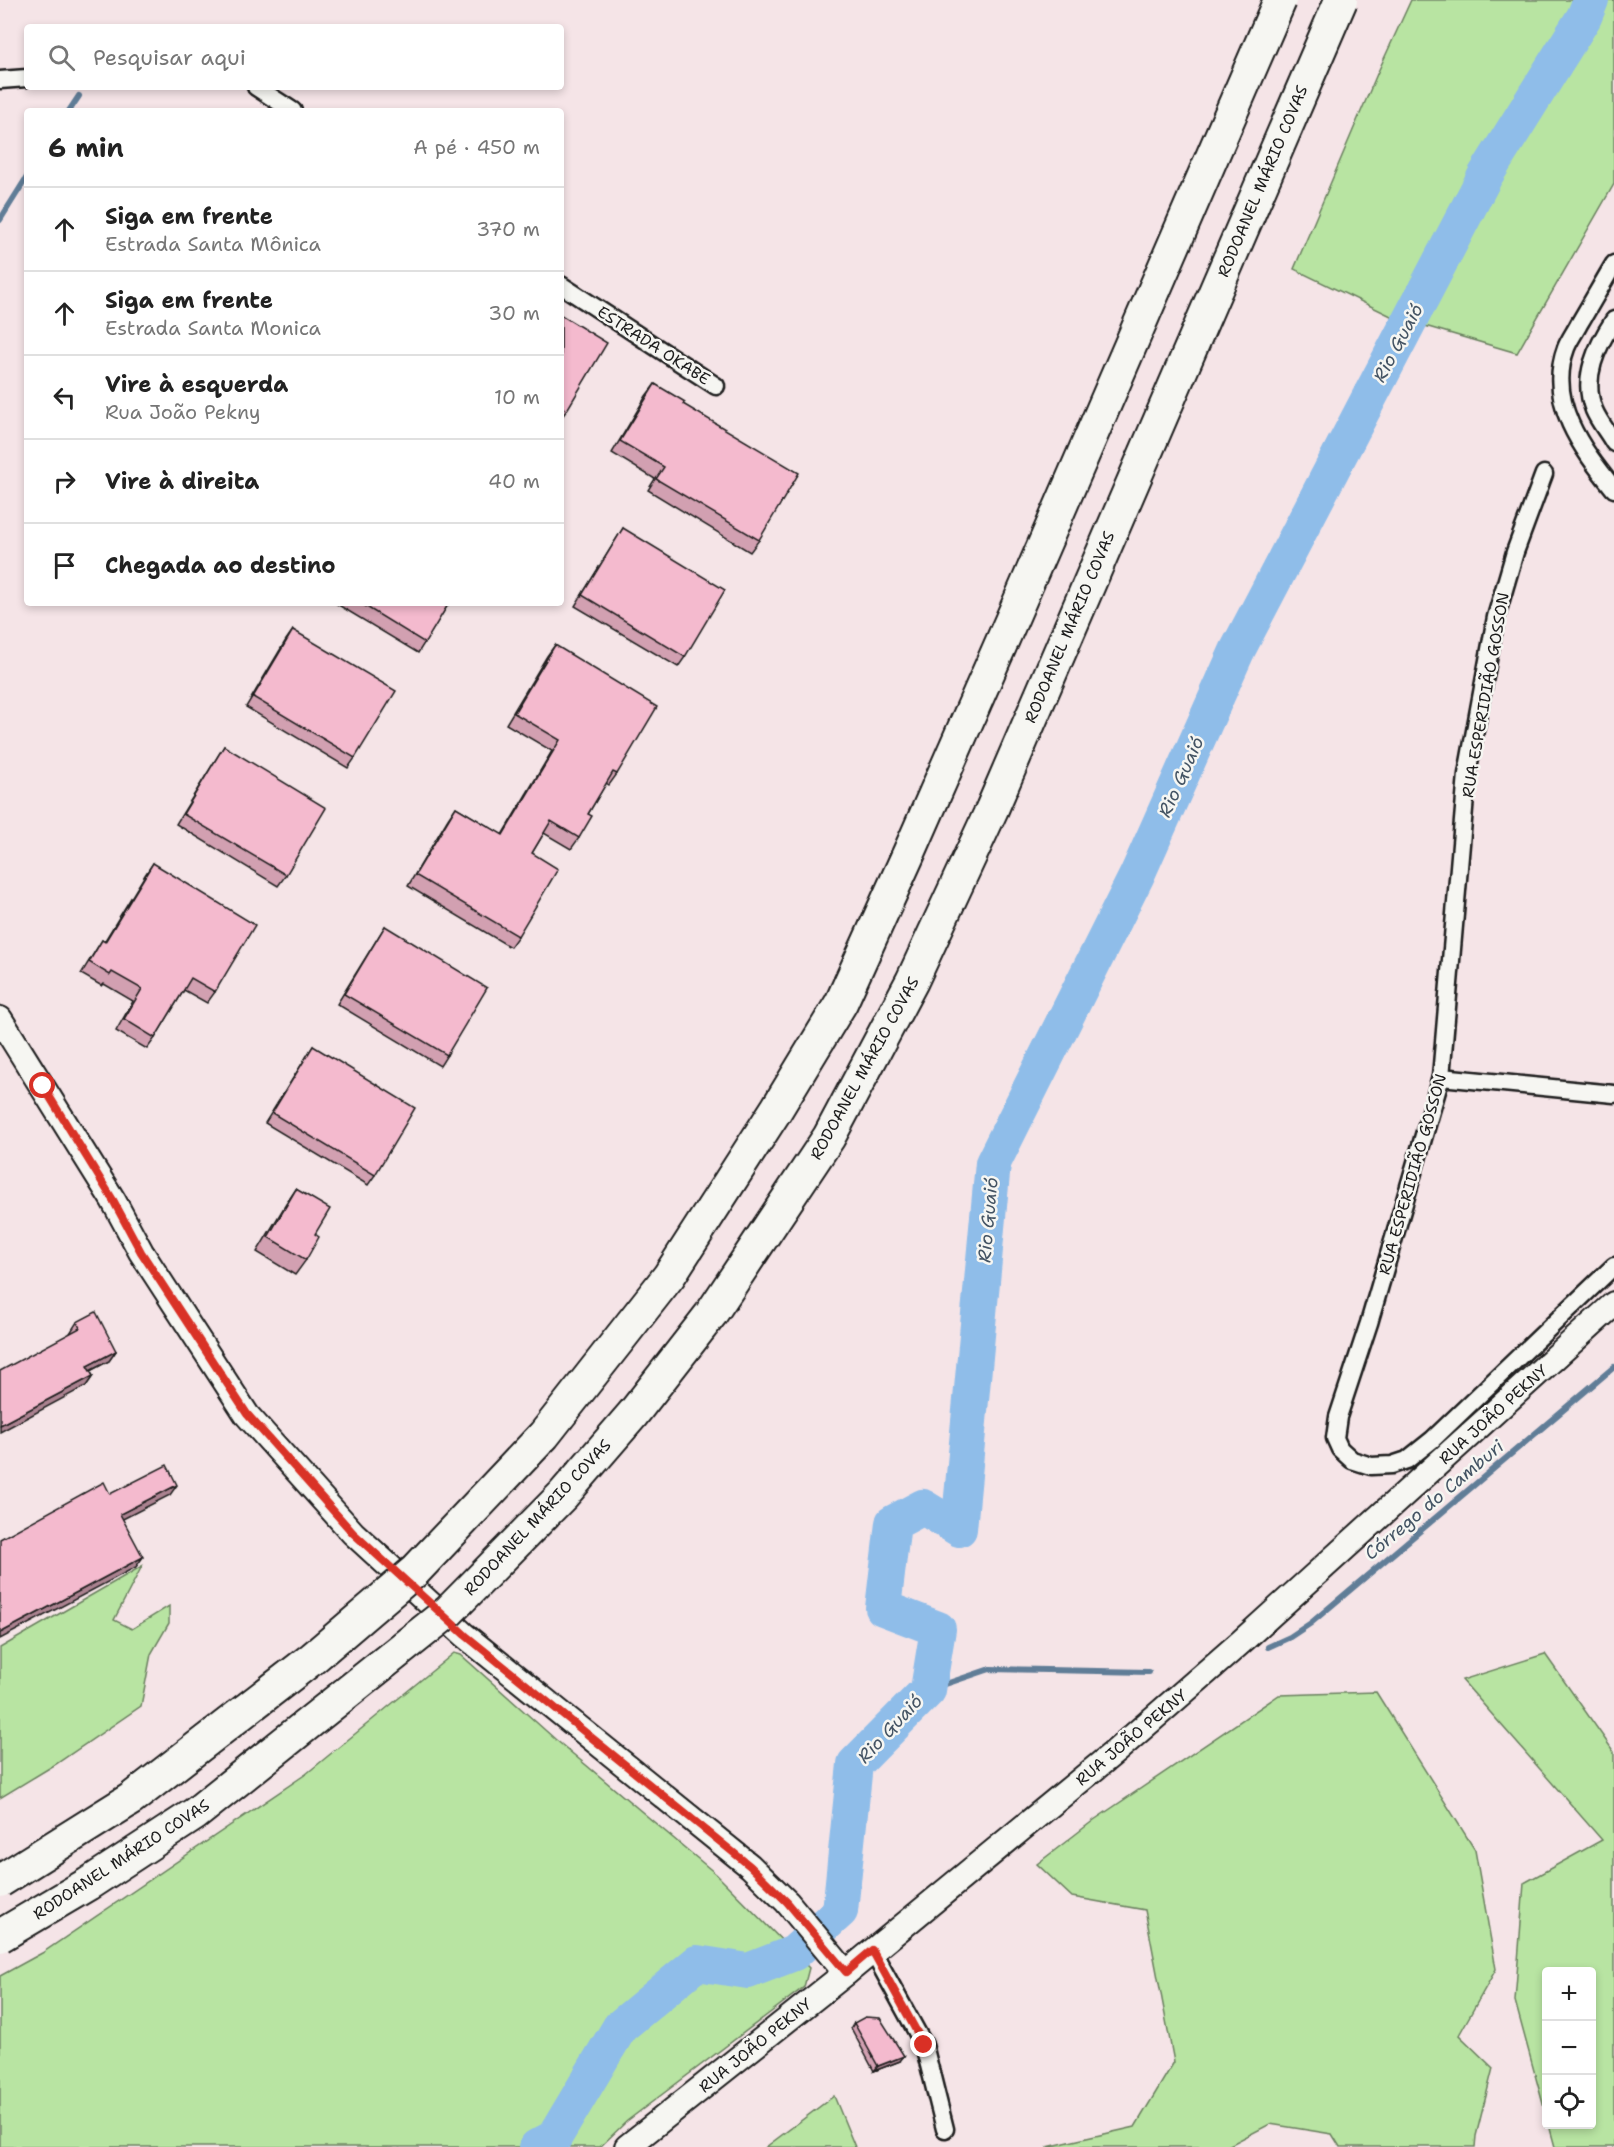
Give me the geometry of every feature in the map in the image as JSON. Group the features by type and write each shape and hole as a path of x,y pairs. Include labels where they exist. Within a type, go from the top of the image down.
{"highway":[{"path":"0,1881 131,1799 313,1658 415,1571 544,1435 669,1276 841,1004 997,653 1280,0"},
{"name":"RODOANEL MÁRIO COVAS","path":"0,1936 88,1884 195,1814 449,1611 563,1495 633,1414 711,1314 830,1137 912,981 992,808 1341,0"}],"main road":[{"path":"0,1018 113,1200 141,1252 247,1414 353,1533 465,1635 750,1866 787,1902 839,1964"},
{"name":"RUA JOÃO PEKNY","path":"627,2147 839,1964 872,1950 1116,1751 1224,1658 1614,1304"}],"street":[{"path":"0,78 24,78"},
{"path":"261,90 288,108"},
{"path":"1614,264 1566,348 1560,370 1560,391 1569,422 1594,464 1614,489"},
{"name":"ESTRADA OKABE","path":"564,287 716,386"},
{"path":"1594,464 1614,444 1594,410 1590,392 1594,356 1614,320"},
{"name":"RUA ESPERIDIÃO GOSSON","path":"1545,474 1515,552 1496,617 1467,774 1441,1077 1369,1323 1338,1417 1335,1438 1340,1449 1352,1460 1371,1466 1392,1465 1407,1460 1432,1440 1614,1266"},
{"path":"1441,1077 1614,1094"},
{"path":"872,1950 924,2045 945,2129"}],"green space":[{"path":"1411,0 1614,0 1614,184 1517,353 1391,316 1294,269"},
{"path":"142,1566 114,1620 132,1629 169,1606 169,1623 151,1654 141,1706 56,1764 0,1798 0,1648"},
{"path":"454,1653 461,1655 555,1739 716,1874 809,1968 804,1987 627,2121 600,2147 0,2147 0,1976 42,1953 306,1774"},
{"path":"1545,1654 1614,1752 1614,2147 1555,2147 1550,2129 1596,2129 1596,1967 1542,1967 1542,2100 1515,2001 1524,1883 1602,1840 1462,1680"},
{"path":"1376,1692 1475,1850 1496,1969 1459,2035 1493,2068 1475,2147 1340,2147 1332,2134 1270,2124 1226,2147 1047,2147 1135,2127 1174,2062 1145,1910 1072,1897 1037,1864 1094,1820 1279,1695"},
{"path":"834,2096 855,2147 766,2147"}],"building":[{"path":"564,317 607,343 567,410 564,408"},
{"path":"655,384 685,402 683,404 799,473 759,540 656,479 664,467 620,441"},
{"path":"623,528 725,590 685,657 582,595"},
{"path":"365,606 447,606 425,643"},
{"path":"293,630 396,691 355,758 253,697"},
{"path":"555,645 657,707 617,774 613,772 588,814 592,816 579,838 551,821 532,853 558,869 518,936 415,875 456,807 503,835 560,740 514,713"},
{"path":"224,746 326,808 286,875 183,814"},
{"path":"153,863 255,925 215,992 191,978 155,1038 124,1019 142,989 112,972 110,975 89,962 102,940 105,942"},
{"path":"385,926 487,988 447,1055 344,994"},
{"path":"313,1046 415,1108 375,1175 272,1113"},
{"path":"296,1189 330,1209 315,1234 319,1237 306,1260 268,1237"},
{"path":"96,1312 116,1351 87,1366 93,1376 0,1425 0,1371 80,1328 77,1322"},
{"path":"167,1465 177,1485 120,1514 143,1557 0,1633 0,1539 104,1482 110,1494"},
{"path":"865,2017 880,2018 904,2056 878,2066 854,2023"}],"waterway":[{"name":"Rio Guaió","path":"537,2147 554,2138 620,2027 697,1963 748,1971 794,1953 840,1911 855,1764 928,1690 938,1629 883,1608 893,1523 923,1507 959,1529 993,1163 1137,875 1237,651 1485,176 1584,17 1591,0"},
{"path":"71,108 79,96"},
{"path":"0,220 24,182"},
{"name":"Córrego do Camburi","path":"1268,1647 1290,1637 1311,1623 1614,1367"},
{"name":"Córrego do Camburi","path":"928,1690 990,1669 1149,1672"}],"route":[{"path":"43,1086 113,1200 141,1252 221,1377 247,1414 353,1533 465,1635 750,1866 787,1902 846,1972 872,1950 924,2045"}]}
